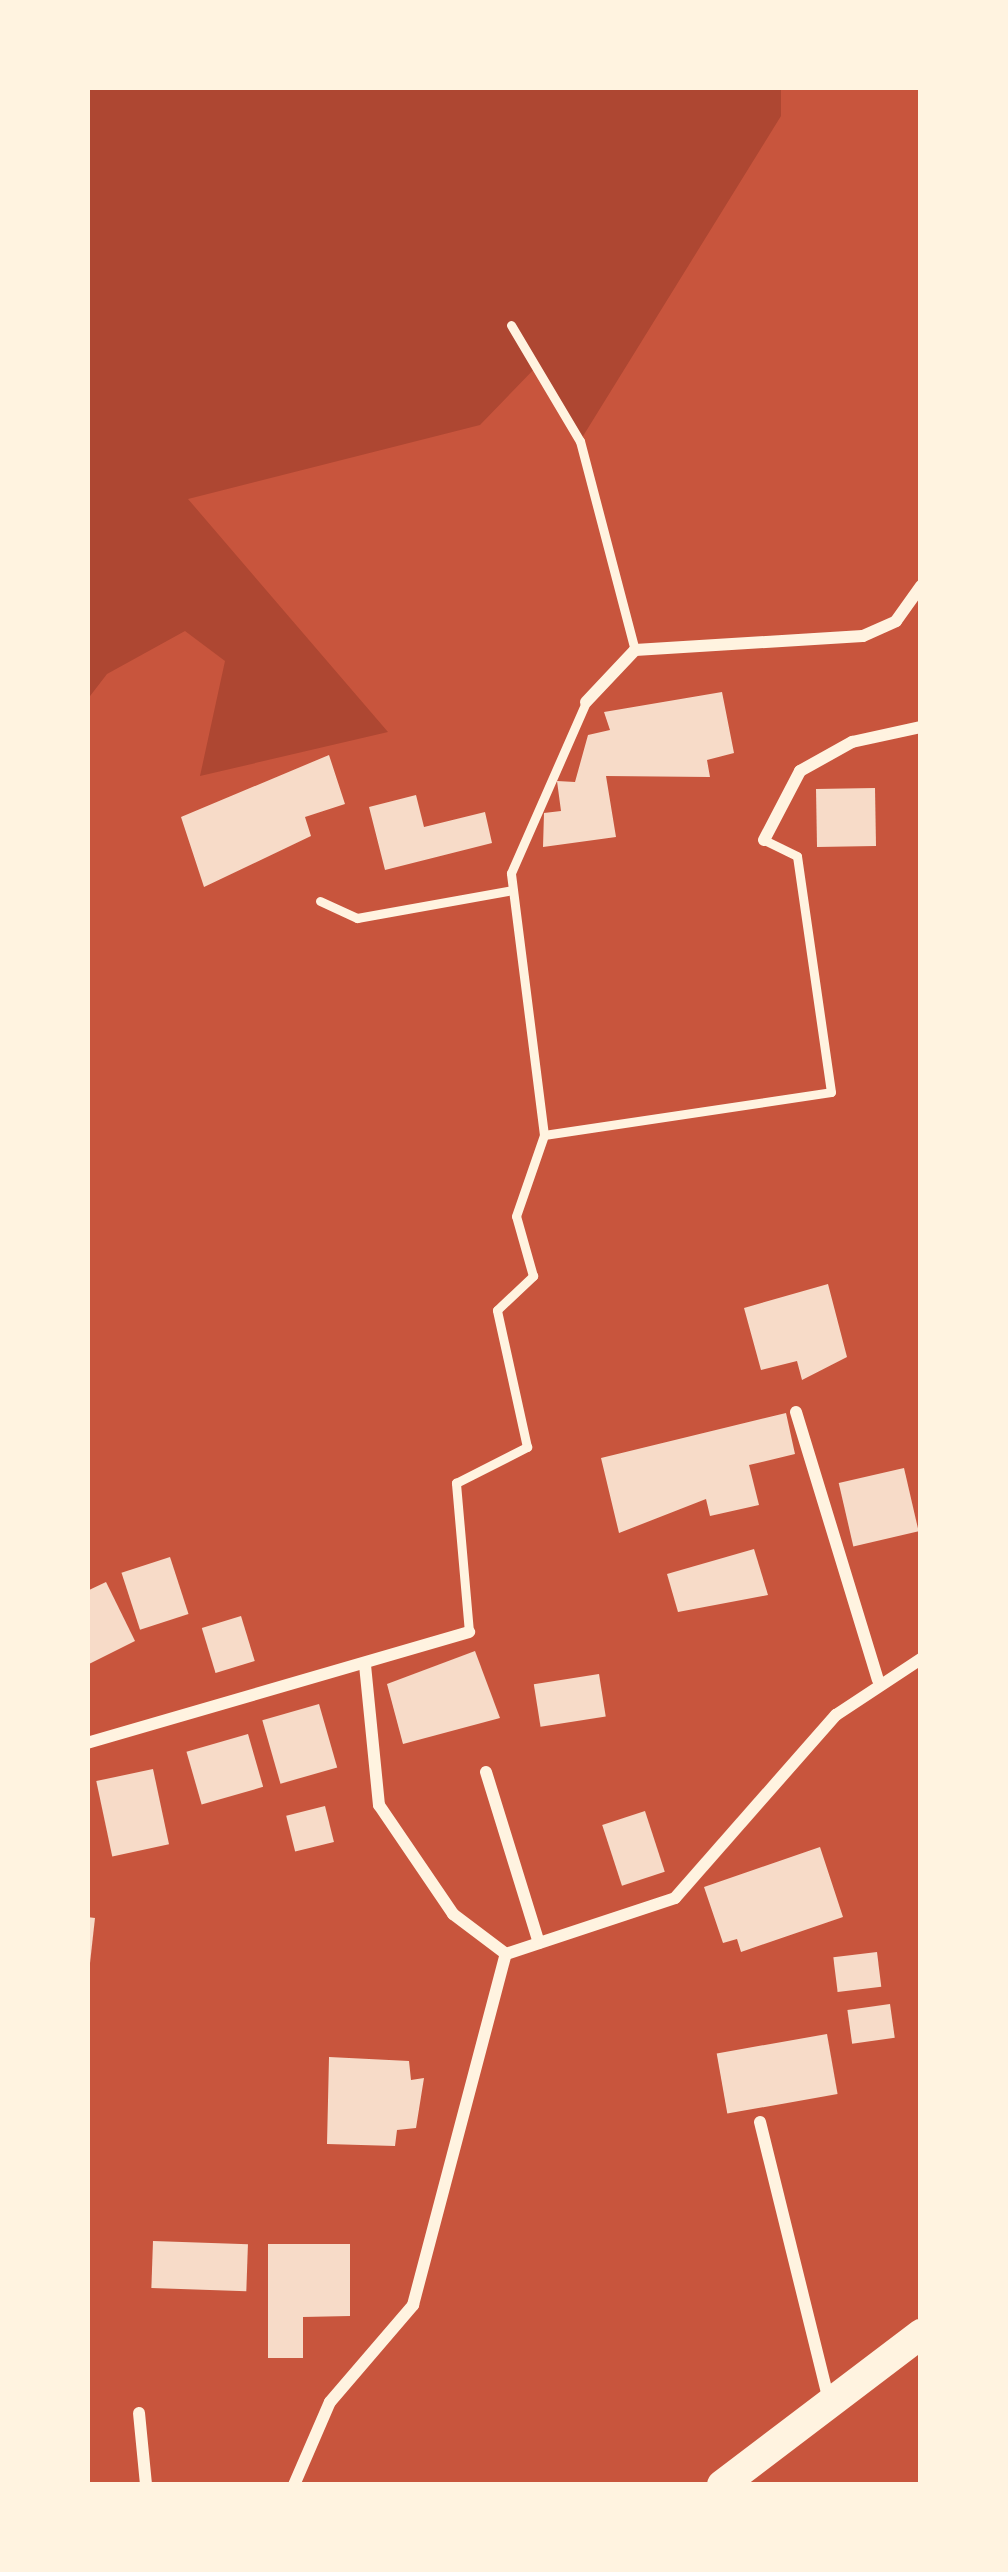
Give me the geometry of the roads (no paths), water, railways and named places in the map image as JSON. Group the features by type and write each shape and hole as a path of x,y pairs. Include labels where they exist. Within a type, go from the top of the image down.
{"main road":[{"path":"722,2485 921,2334"}],"street":[{"path":"586,702 634,650 863,637 896,621 921,586"},
{"path":"764,840 800,771 852,742 921,727"},
{"path":"796,1412 878,1680"},
{"path":"87,1743 469,1632"},
{"path":"506,1954 676,1898 878,1680 921,1659"},
{"path":"365,1665 380,1805 452,1914 506,1954"},
{"path":"486,1772 538,1943"},
{"path":"294,2485 330,2402 413,2305 506,1954"},
{"path":"760,2122 830,2403"},
{"path":"139,2413 146,2485"}],"lane":[{"path":"511,325 580,441 634,650"},
{"path":"469,1632 456,1483 527,1447 497,1310 533,1276 516,1216 544,1135 511,873 586,702"},
{"path":"544,1135 831,1092 796,856 764,840"},
{"path":"320,901 357,918 514,890"}]}
